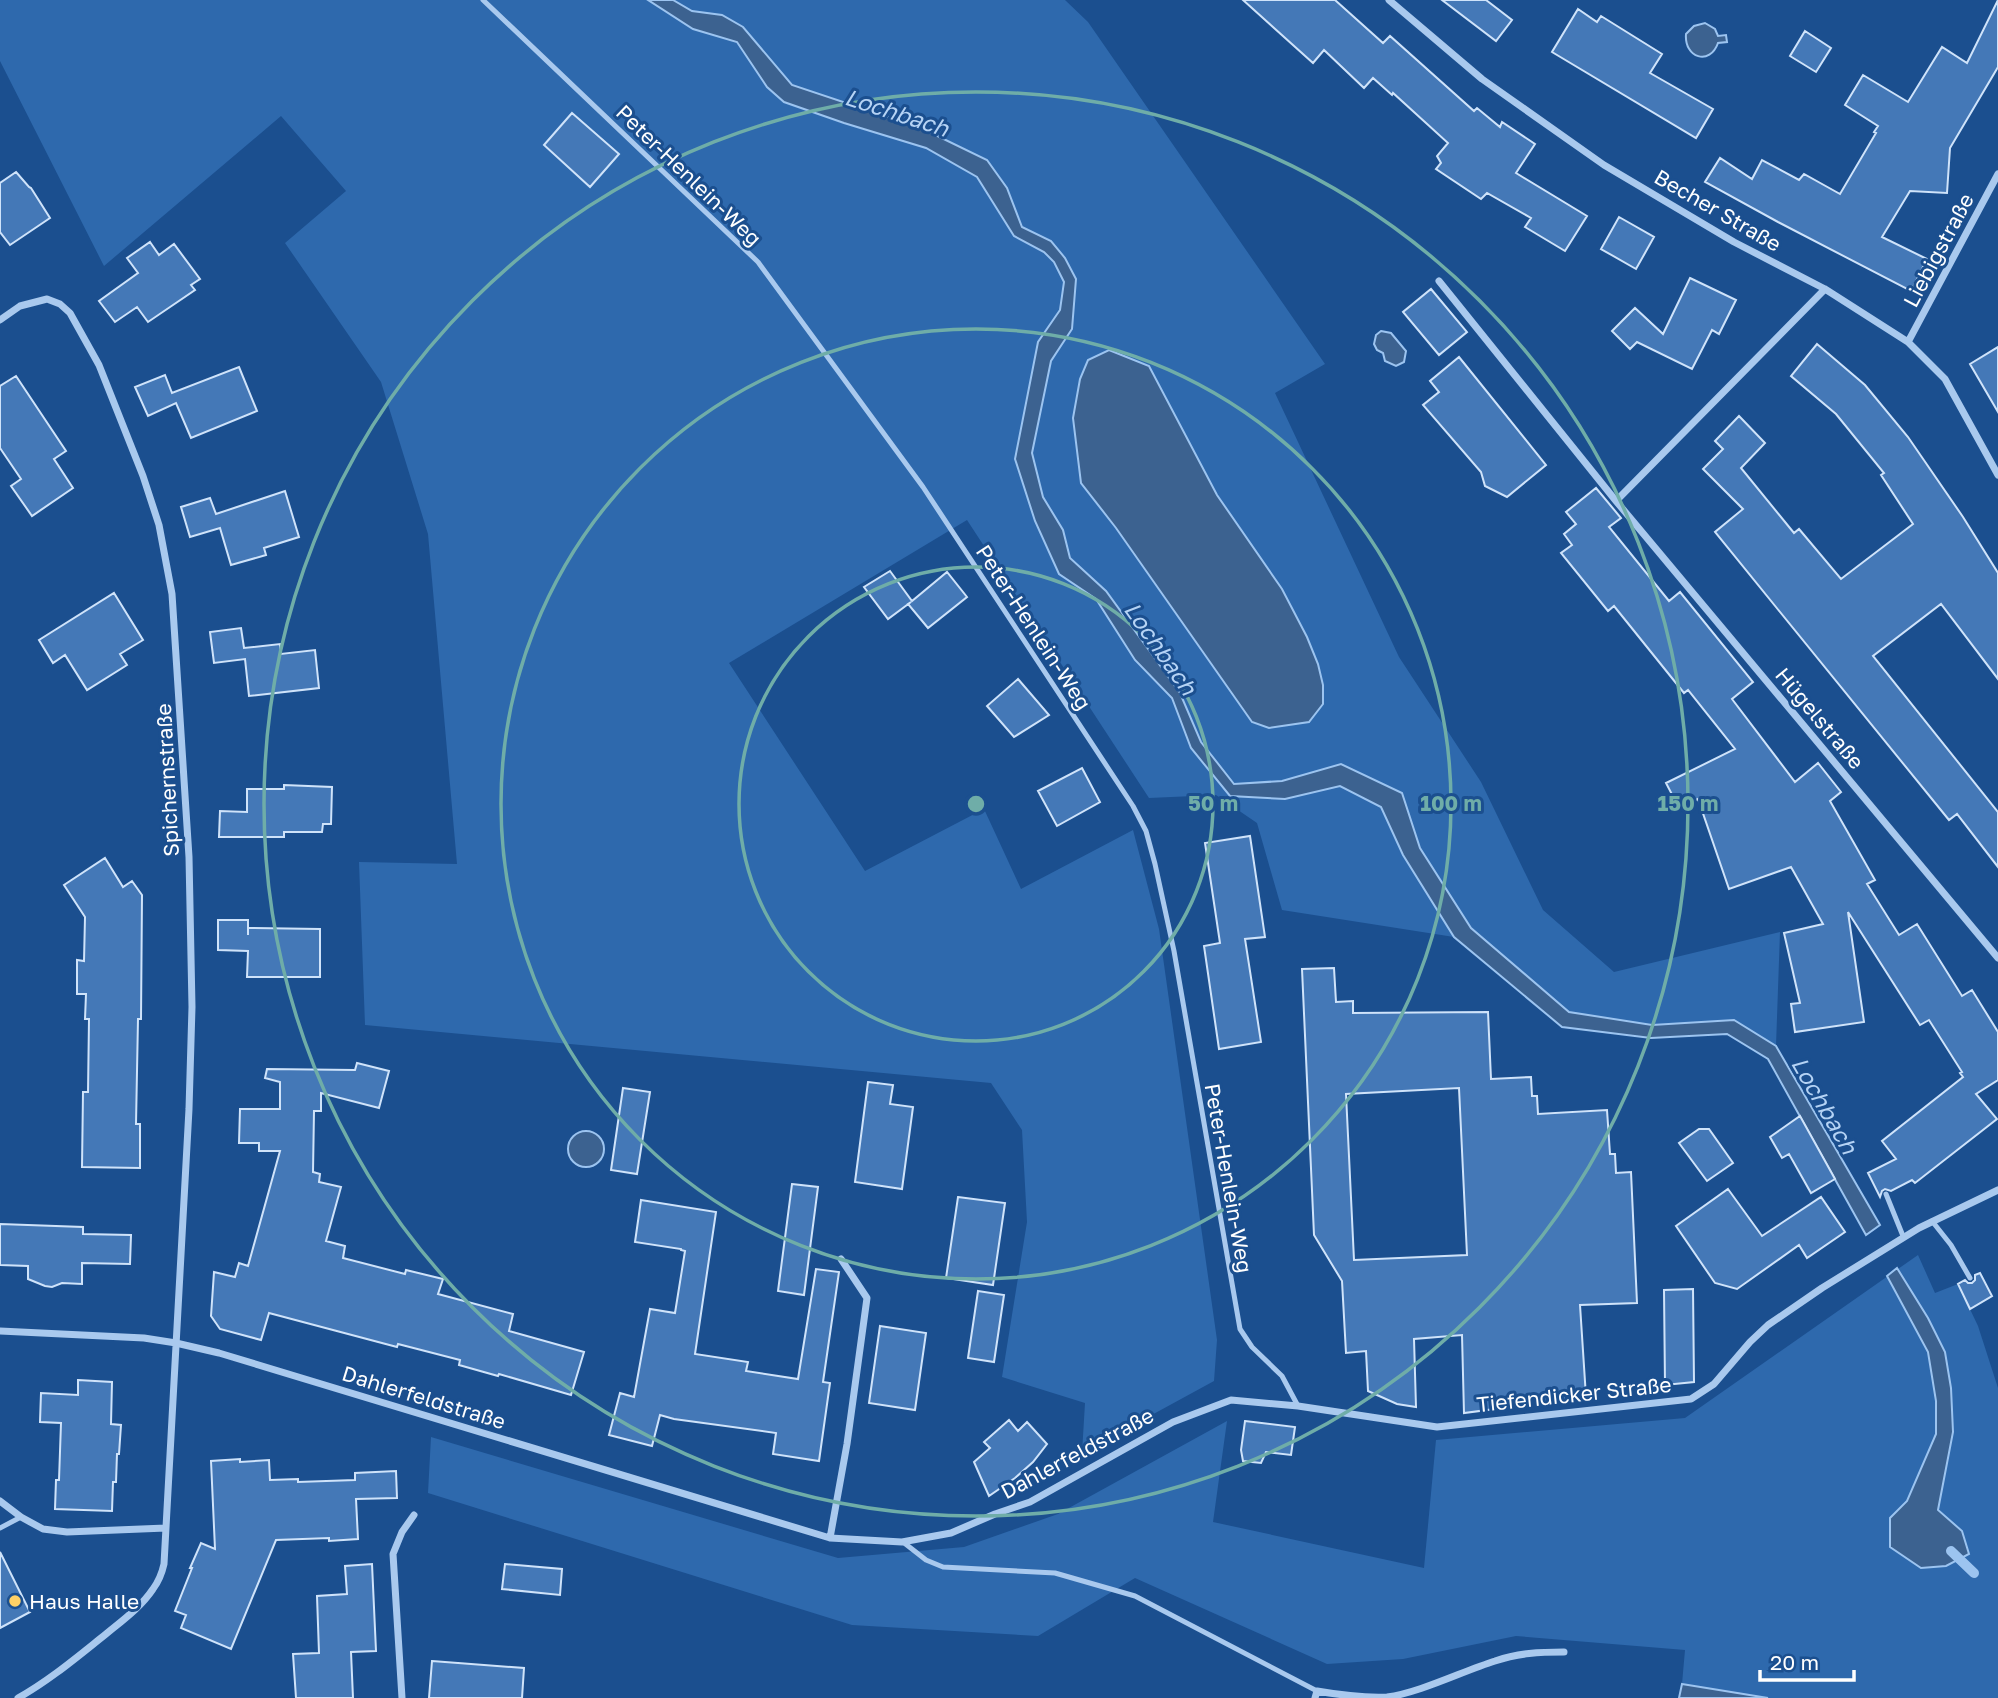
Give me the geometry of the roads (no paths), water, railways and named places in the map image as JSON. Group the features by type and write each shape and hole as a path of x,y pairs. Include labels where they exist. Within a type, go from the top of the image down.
{"street":[{"name":"Becher Straße","path":"1388,0 1482,79 1604,165 1734,242 1825,289 1908,342 1945,379 1998,475"},
{"name":"Liebigstraße","path":"1908,342 1998,174"},
{"name":"Hügelstraße","path":"1439,281 1616,500 1998,958"},
{"path":"1616,500 1825,289"},
{"name":"Spichernstraße","path":"0,320 20,306 47,299 60,304 70,313 99,365 143,476 159,525 166,558 174,620 189,857 192,1007 176,1343"},
{"name":"Tiefendicker Straße","path":"1298,1406 1437,1427 1691,1399 1714,1384 1768,1325 1903,1236 1998,1191"},
{"path":"830,1538 847,1444 867,1298 841,1259"},
{"name":"Dahlerfeldstraße","path":"0,1331 144,1338 219,1353 830,1538 902,1542 951,1533 1030,1502 1173,1422 1231,1400 1298,1406"},
{"path":"18,1698 69,1664 135,1610 152,1591 161,1575 164,1564 176,1343"},
{"path":"0,1501 20,1517 43,1529 67,1532 166,1528"},
{"path":"402,1698 393,1554 402,1532 414,1515"},
{"path":"1316,1695 1388,1697 1497,1660 1525,1653 1564,1652"}],"lane":[{"name":"Peter-Henlein-Weg","path":"483,0 758,262 923,487 1133,806 1146,831 1156,863 1174,951 1240,1329 1252,1348 1282,1376 1298,1406"},
{"path":"1886,1194 1903,1236"},
{"path":"1932,1221 1951,1245 1970,1278"},
{"path":"0,1528 20,1517"},
{"path":"902,1542 926,1560 943,1567 1055,1573 1135,1596 1316,1695"}],"waterway":[{"path":"1951,1551 1974,1573"}],"place":[{"name":"Haus Halle","path":"15,1601"}],"water label":[{"name":"Lochbach","path":"897,112"},
{"name":"Lochbach","path":"1161,648"},
{"name":"Lochbach","path":"1825,1105"}]}
